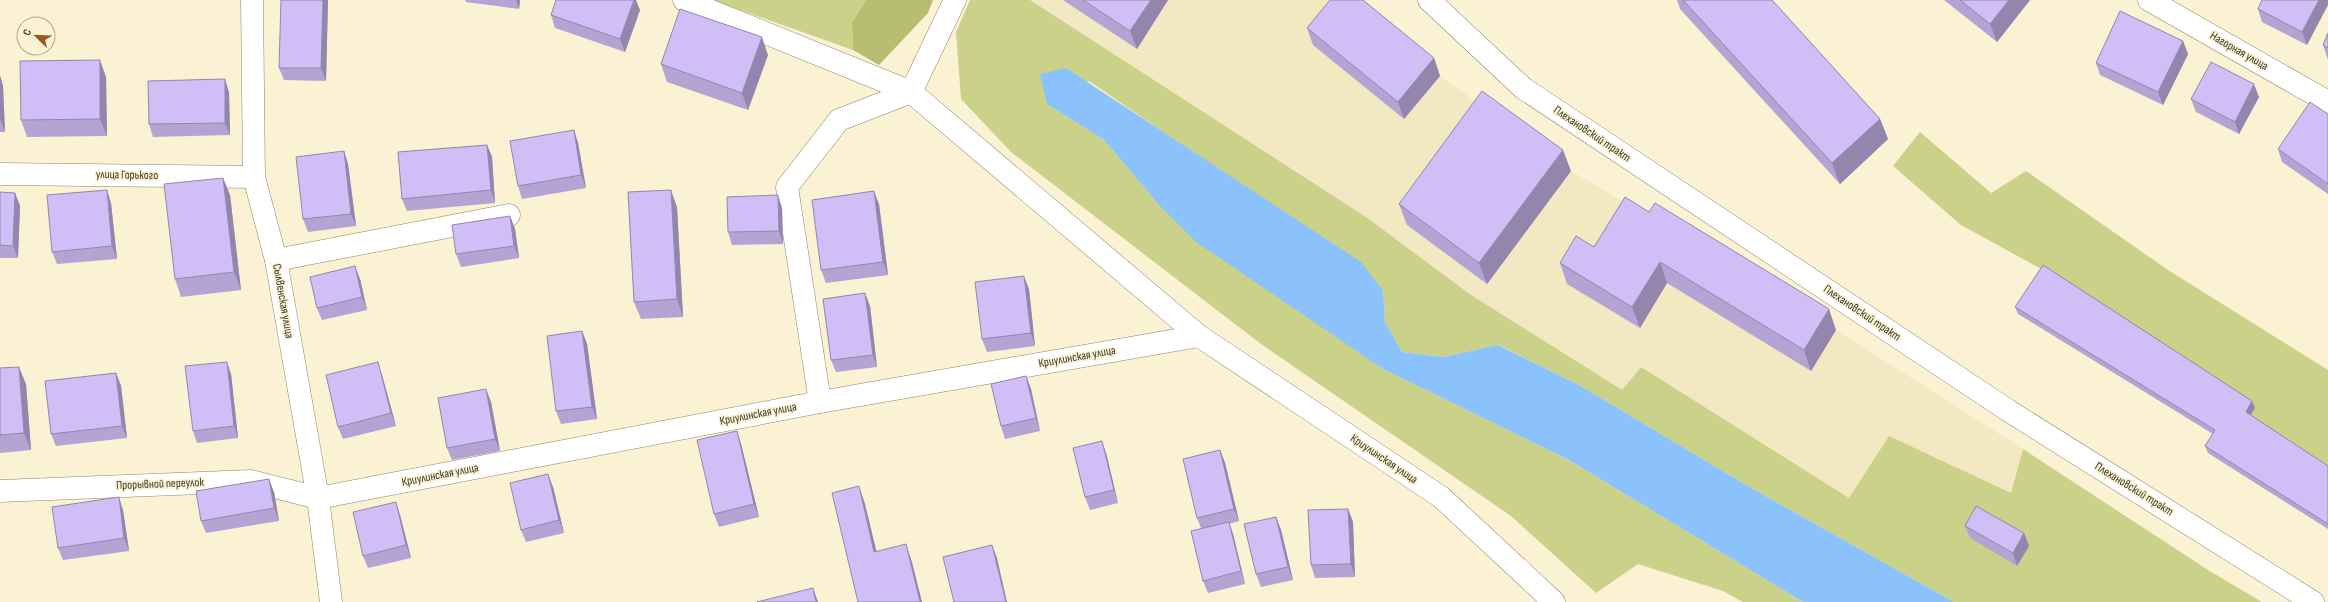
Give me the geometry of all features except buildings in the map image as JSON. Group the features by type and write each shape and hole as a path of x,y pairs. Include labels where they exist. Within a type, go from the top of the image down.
{"street":[{"name":"Сылвенская улица","path":"252,0 254,177 276,260 318,498 331,602"},
{"name":"Криулинская улица","path":"684,0 911,92 1199,336 1441,497 1554,602"},
{"path":"820,402 787,187 839,120 911,92 955,0"},
{"name":"Плехановский тракт","path":"1429,0 1523,88 2010,411 2313,602"},
{"name":"Нагорная улица","path":"2149,0 2328,102"},
{"name":"улица Горького","path":"0,174 254,177"},
{"path":"276,260 509,215"},
{"name":"Криулинская улица","path":"318,498 820,402 1199,336"},
{"name":"Прорывной переулок","path":"0,491 250,481 318,498"}],"shaded area":[{"path":"1030,0 1349,0 1440,76 1571,171 1662,224 1836,330 2023,449 2011,493 1889,436 1849,498 1641,367 1622,391 1471,295 1366,217"}],"green space":[{"path":"712,0 866,0 852,22 853,50"},
{"path":"866,0 933,0 928,13 879,65 853,50 852,22"},
{"path":"970,0 1030,0 1366,217 1471,295 1622,390 1641,367 1849,498 1889,436 2011,493 2023,449 2208,570 2262,602 1954,602 1746,485 1579,385 1499,345 1443,357 1402,352 1385,322 1383,291 1201,158 1089,81 1047,104 1104,140 1159,205 1383,369 1569,460 1803,602 1743,602 1723,591 1638,564 1596,593 1511,516 1261,344 1011,152 961,99 956,32"},
{"path":"1920,132 1991,193 2026,171 2168,270 2328,370 2328,471 2045,271 1961,225 1893,166"}],"water":[{"path":"1066,68 1361,262 1383,291 1385,322 1402,352 1443,357 1498,345 1579,385 1746,485 1954,602 1803,602 1569,460 1383,369 1196,242 1159,205 1104,140 1047,104 1040,74"}]}
